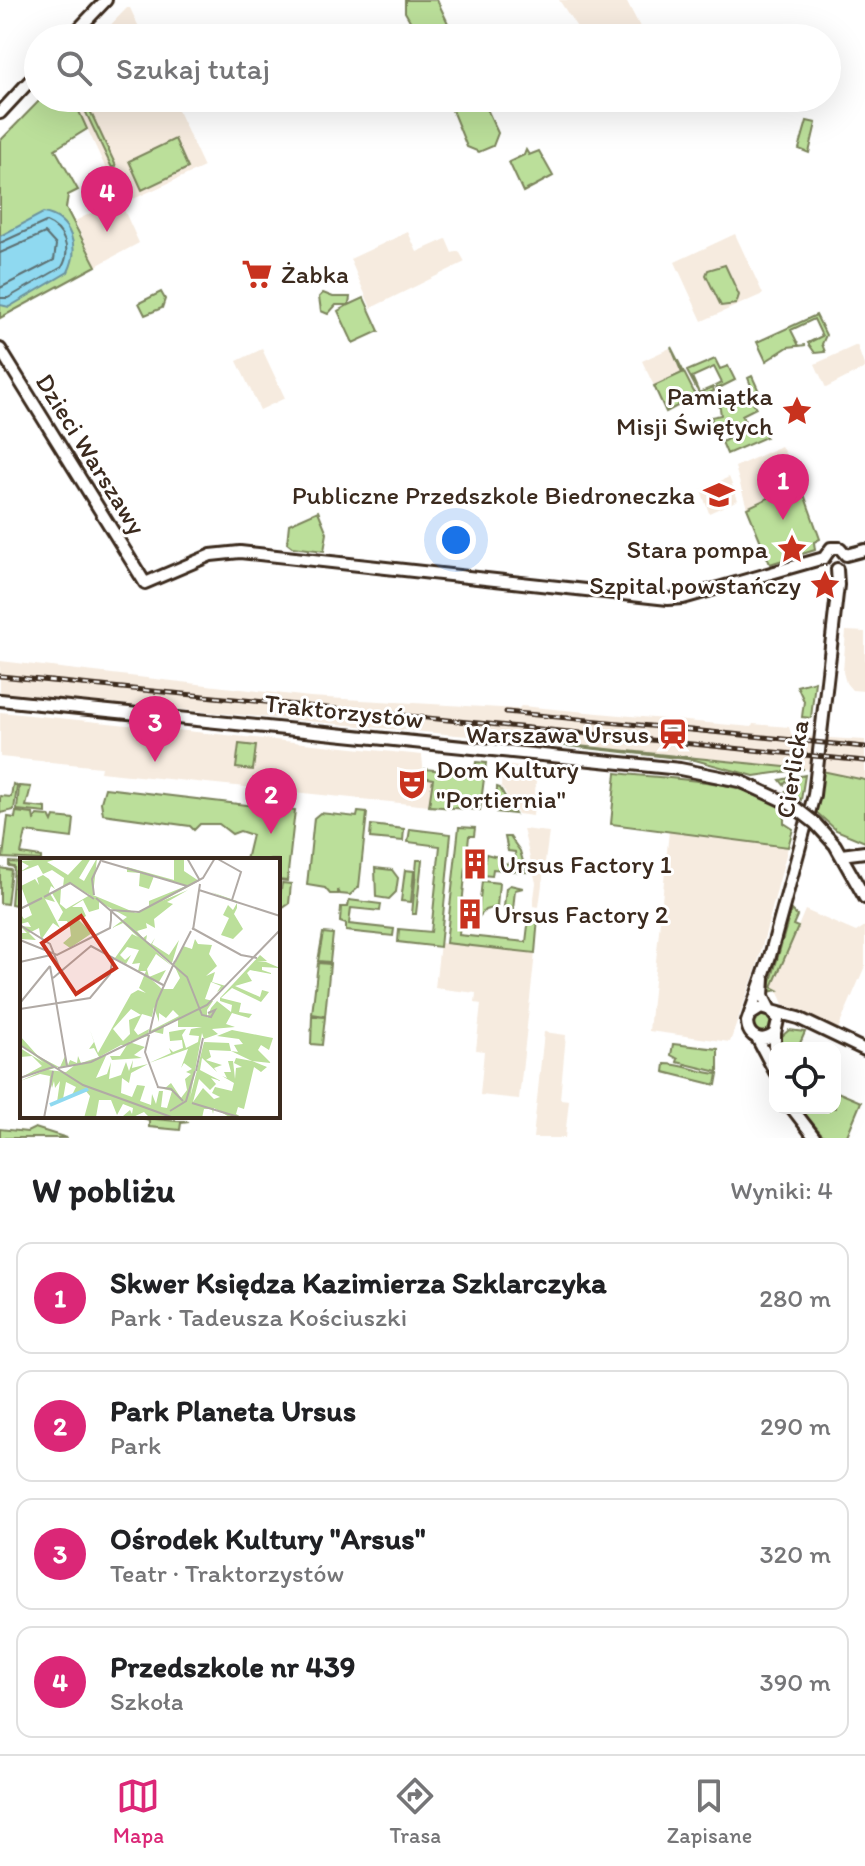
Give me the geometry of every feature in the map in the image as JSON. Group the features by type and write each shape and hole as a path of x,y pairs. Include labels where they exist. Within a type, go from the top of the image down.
{"street":[{"path":"83,24 106,0"},
{"path":"0,113 24,87"},
{"name":"Dzieci Warszawy","path":"0,349 145,583 219,553 278,555 668,599 824,558"},
{"path":"831,548 840,548 846,555 844,565 837,569 828,567 824,558 831,548"},
{"path":"846,555 865,550"},
{"name":"Cierlicka","path":"771,1010 763,996 765,971 814,795 838,585 837,569"},
{"name":"Traktorzystów","path":"0,700 680,769 740,781 792,805 815,823 841,855 865,898"},
{"path":"841,855 865,852"},
{"name":"Cierlicka","path":"750,1015 756,988 765,971"},
{"path":"769,1061 748,1027 750,1015 759,1009 794,1016 865,1050"},
{"path":"771,1010 778,1020 776,1042"},
{"path":"757,1038 766,1039 785,1024 807,1024"},
{"path":"797,1114 815,1138"}],"shaded area":[{"path":"559,0 626,0 638,24 575,24"},
{"path":"130,8 137,24 112,24"},
{"path":"80,112 178,112 204,167 131,200 119,197"},
{"path":"119,199 139,243 96,266 75,221"},
{"path":"408,232 417,252 446,239 452,253 459,251 465,262 371,308 350,259"},
{"path":"735,234 763,294 702,321 675,262"},
{"path":"857,345 865,368 826,388 815,364"},
{"path":"670,348 682,373 654,386 642,361"},
{"path":"262,349 285,398 260,410 237,361"},
{"path":"781,446 800,483 747,508 735,467"},
{"name":"Publiczne Przedszkole Biedroneczka","path":"729,477 738,500 709,513 701,490"},
{"path":"846,631 865,632 865,691 852,690 846,683 843,672"},
{"path":"0,661 310,697 518,709 521,706 752,727 753,724 789,727 792,736 865,740 865,780 835,776 824,771 685,756 0,693"},
{"path":"0,712 422,755 424,777 433,778 429,806 100,772 101,767 0,757"},
{"path":"503,765 537,769 533,816 518,814 501,786"},
{"path":"523,829 549,832 539,907 533,906 536,883"},
{"path":"669,831 788,847 757,966 730,1042 649,1031"},
{"path":"805,910 856,932 865,926 865,966 838,1029 783,1004 777,990 772,988"},
{"path":"440,943 535,953 519,1099 480,1095 484,1051 476,1050 481,1004 475,1003 476,993 435,988"},
{"path":"544,1032 566,1035 560,1099 569,1100 565,1138 533,1138"}],"green space":[{"path":"405,0 437,0 448,24 412,24 405,12"},
{"path":"28,112 79,112 87,129 55,149 78,190 68,195 66,208 96,266 0,318 0,141"},
{"path":"86,112 91,112 116,166 112,168"},
{"path":"453,112 488,112 498,133 493,146 479,152 467,147"},
{"path":"807,121 816,123 809,153 799,149"},
{"path":"175,139 188,168 142,190 129,161"},
{"path":"526,150 529,155 539,151 553,176 523,192 509,162 524,155"},
{"path":"725,265 739,295 736,304 721,306 706,275 708,270"},
{"path":"161,292 165,299 162,308 145,315 139,303"},
{"path":"323,293 333,297 350,297 349,305 364,298 379,331 353,343 338,311 348,305 336,305 328,314 321,311 319,297"},
{"path":"816,315 826,335 822,344 825,352 815,353 808,343 822,336 814,319 791,330 799,346 788,347 766,361 757,342"},
{"path":"671,347 696,396 666,412 654,386 682,373"},
{"path":"715,359 720,369 728,366 735,380 717,389 716,386 722,383 714,367 692,377 699,393 713,387 714,391 701,397 687,371"},
{"path":"752,376 762,398 753,402 756,408 742,415 749,429 760,424 766,437 727,454 722,442 735,435 728,422 714,428 711,417 721,415 718,395 729,404 754,393 748,378"},
{"path":"800,483 820,539 814,542 815,550 770,564 747,508"},
{"path":"318,511 327,533 324,551 292,547 287,543 289,524"},
{"path":"815,681 811,718 802,717 804,701 797,686"},
{"path":"478,736 804,769 754,776 695,760"},
{"path":"239,744 256,746 253,770 236,768"},
{"path":"476,762 486,763 480,810 429,806 433,779 424,777 425,769 474,774"},
{"path":"822,771 865,780 865,842 836,830 815,811"},
{"path":"616,773 725,785 766,799 784,809 784,823 793,829 788,847 611,824"},
{"path":"805,775 801,800 786,791 793,788 794,783 786,782 784,785 780,780"},
{"path":"13,784 17,786 14,810 0,813 0,796 11,797"},
{"path":"19,786 31,787 26,806 46,808 46,813 17,810"},
{"path":"497,787 500,788 515,814 496,812"},
{"path":"105,788 263,807 265,812 270,807 295,810 287,881 280,880 280,858 246,858 252,835 240,831 232,834 219,824 200,824 194,830 190,826 103,814 101,802"},
{"path":"16,812 33,814 34,820 37,815 49,816 52,822 54,817 74,819 72,838 26,832 21,854 41,858 3,858 8,817 15,818"},
{"path":"358,812 367,813 359,887 350,895 340,894 338,890 338,894 330,894 325,888 307,885 314,818 320,813 357,817"},
{"path":"371,825 404,829 403,841 370,838"},
{"path":"459,827 475,828 474,836 469,836 459,935 526,942 529,917 538,918 535,953 446,943"},
{"path":"410,829 451,834 440,947 398,942 399,929 431,932 440,846 408,842"},
{"path":"505,837 510,837 520,851 526,872 493,869 492,876 482,875 486,854 498,857 498,863 516,864 515,852 508,851"},
{"path":"417,860 422,860 416,914 412,914"},
{"path":"9,862 20,863 20,889 16,905 11,904 14,867 9,866"},
{"path":"0,868 11,870 7,904 0,903"},
{"path":"375,868 392,870 398,878 396,892 389,899 376,897"},
{"path":"405,870 414,871 411,902 401,901"},
{"path":"482,881 499,883 497,907 485,910 478,918"},
{"path":"282,883 291,884 289,904 283,908 280,908"},
{"path":"510,885 523,888 515,890 513,910 504,907 506,888"},
{"path":"349,900 381,904 380,911 351,908 349,924 394,929 393,936 346,931 346,924 340,922 341,907 348,907"},
{"path":"791,910 797,916 793,925 798,927 772,987 778,990 768,992"},
{"path":"323,933 333,934 330,962 318,961"},
{"path":"318,963 330,964 325,1016 312,1014"},
{"path":"763,1015 772,1024 763,1033 754,1024"},
{"path":"312,1016 325,1017 322,1045 311,1044"},
{"path":"789,1030 805,1032 801,1042 780,1042"},
{"path":"673,1044 718,1049 718,1072 677,1062 678,1059 671,1055"},
{"path":"665,1064 718,1074 716,1085 664,1072"},
{"path":"841,1094 861,1102 846,1138 825,1138 805,1114 841,1114"},
{"path":"143,1118 189,1122 181,1123 180,1130 149,1127 149,1120"},
{"path":"35,1128 67,1138 0,1138 0,1129 27,1132"}],"water":[{"path":"43,213 61,221 71,235 73,253 68,272 9,307 0,305 0,236"}],"railway":[{"path":"0,676 865,761"},
{"path":"506,712 865,747"}],"place":[{"name":"Przedszkole nr 439","path":"107,232"},
{"name":"Żabka","path":"257,274"},
{"name":"Pamiątka Misji Świętych","path":"797,411"},
{"name":"Publiczne Przedszkole Biedroneczka","path":"719,495"},
{"name":"Skwer Księdza Kazimierza Szklarczyka","path":"783,520"},
{"name":"Stara pompa","path":"792,549"},
{"name":"Szpital powstańczy","path":"825,585"},
{"name":"Warszawa Ursus","path":"673,734"},
{"name":"Ośrodek Kultury \"Arsus\"","path":"155,762"},
{"name":"Dom Kultury \"Portiernia\"","path":"412,784"},
{"name":"Park Planeta Ursus","path":"271,834"},
{"name":"Ursus Factory 1","path":"475,864"},
{"name":"Ursus Factory 2","path":"470,914"}]}
